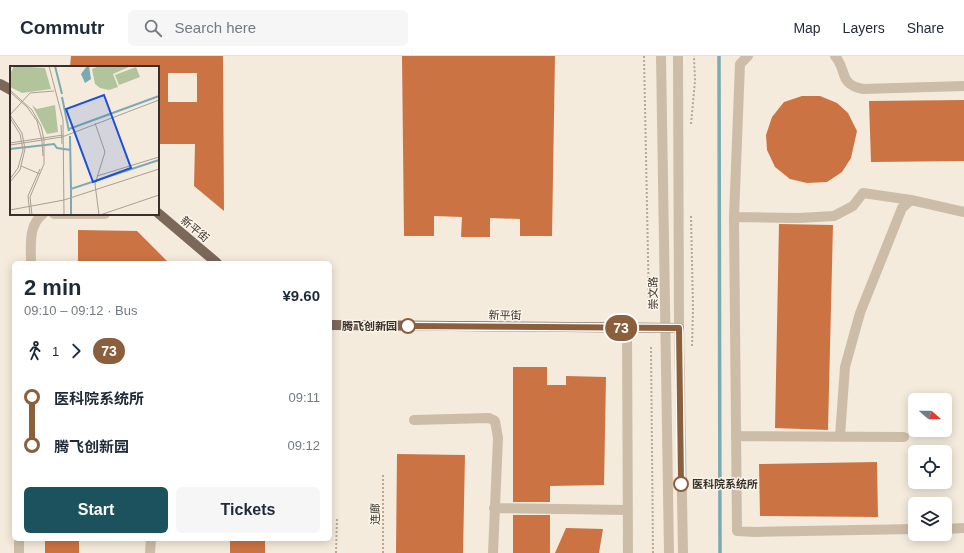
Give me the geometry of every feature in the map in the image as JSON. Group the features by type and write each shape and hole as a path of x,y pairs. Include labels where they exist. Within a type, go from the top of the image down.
{"main road":[{"path":"0,84 10,89"},
{"name":"新平街","path":"159,214 215,261"},
{"name":"新平街","path":"332,325 679,328"}],"street":[{"name":"崇文路","path":"661,56 669,553"},
{"path":"678,56 682,553"},
{"path":"748,56 740,64 734,217 737,530 755,532 908,529"},
{"path":"835,56 844,78 851,87 862,89 964,86"},
{"path":"734,217 799,218 834,216 853,206 863,192 911,200 964,212"},
{"path":"840,436 845,367 860,313 902,208 911,200"},
{"path":"30,261 31,234 36,219 42,215"},
{"path":"627,328 628,553"},
{"path":"414,420 488,418 495,421 498,438 493,553"},
{"path":"736,436 904,437"},
{"path":"494,508 628,510"},
{"path":"952,529 964,528"},
{"path":"19,541 19,553"},
{"path":"150,553 151,541"}],"path":[{"path":"644,56 649,306"},
{"path":"690,126 695,81 694,56"},
{"path":"691,209 693,308 691,352"},
{"path":"651,346 653,553"},
{"name":"连廊","path":"383,474 383,553"},
{"path":"336,553 337,518"}],"building":[{"path":"71,56 223,56 224,211 194,186 195,144 159,144 159,66 70,66","holes":["168,73 197,73 197,102 168,102"]},
{"path":"402,56 555,56 552,236 520,236 520,219 490,218 490,237 461,237 462,217 434,216 434,236 404,236"},
{"path":"802,96 820,96 837,103 848,113 857,131 851,158 842,172 827,182 807,183 790,179 775,167 767,150 766,135 772,117 784,102"},
{"path":"964,100 964,161 871,162 869,101"},
{"path":"779,224 833,225 828,430 775,428"},
{"path":"78,230 137,231 167,261 78,261"},
{"path":"513,367 547,367 547,385 566,385 566,376 606,377 604,485 550,486 550,502 513,502"},
{"path":"397,454 465,455 463,553 396,553"},
{"path":"877,462 878,517 760,516 759,464"},
{"path":"513,515 550,515 550,553 513,553"},
{"path":"566,528 603,529 599,553 555,553"},
{"path":"45,541 79,541 79,553 45,553"},
{"path":"230,541 265,541 265,553 230,553"}],"waterway":[{"path":"719,56 720,553"}],"bus line":[{"name":"73","path":"408,326 679,328 681,484"}],"place":[{"name":"腾飞创新园","path":"408,326"},
{"name":"医科院系统所","path":"681,484"}]}
